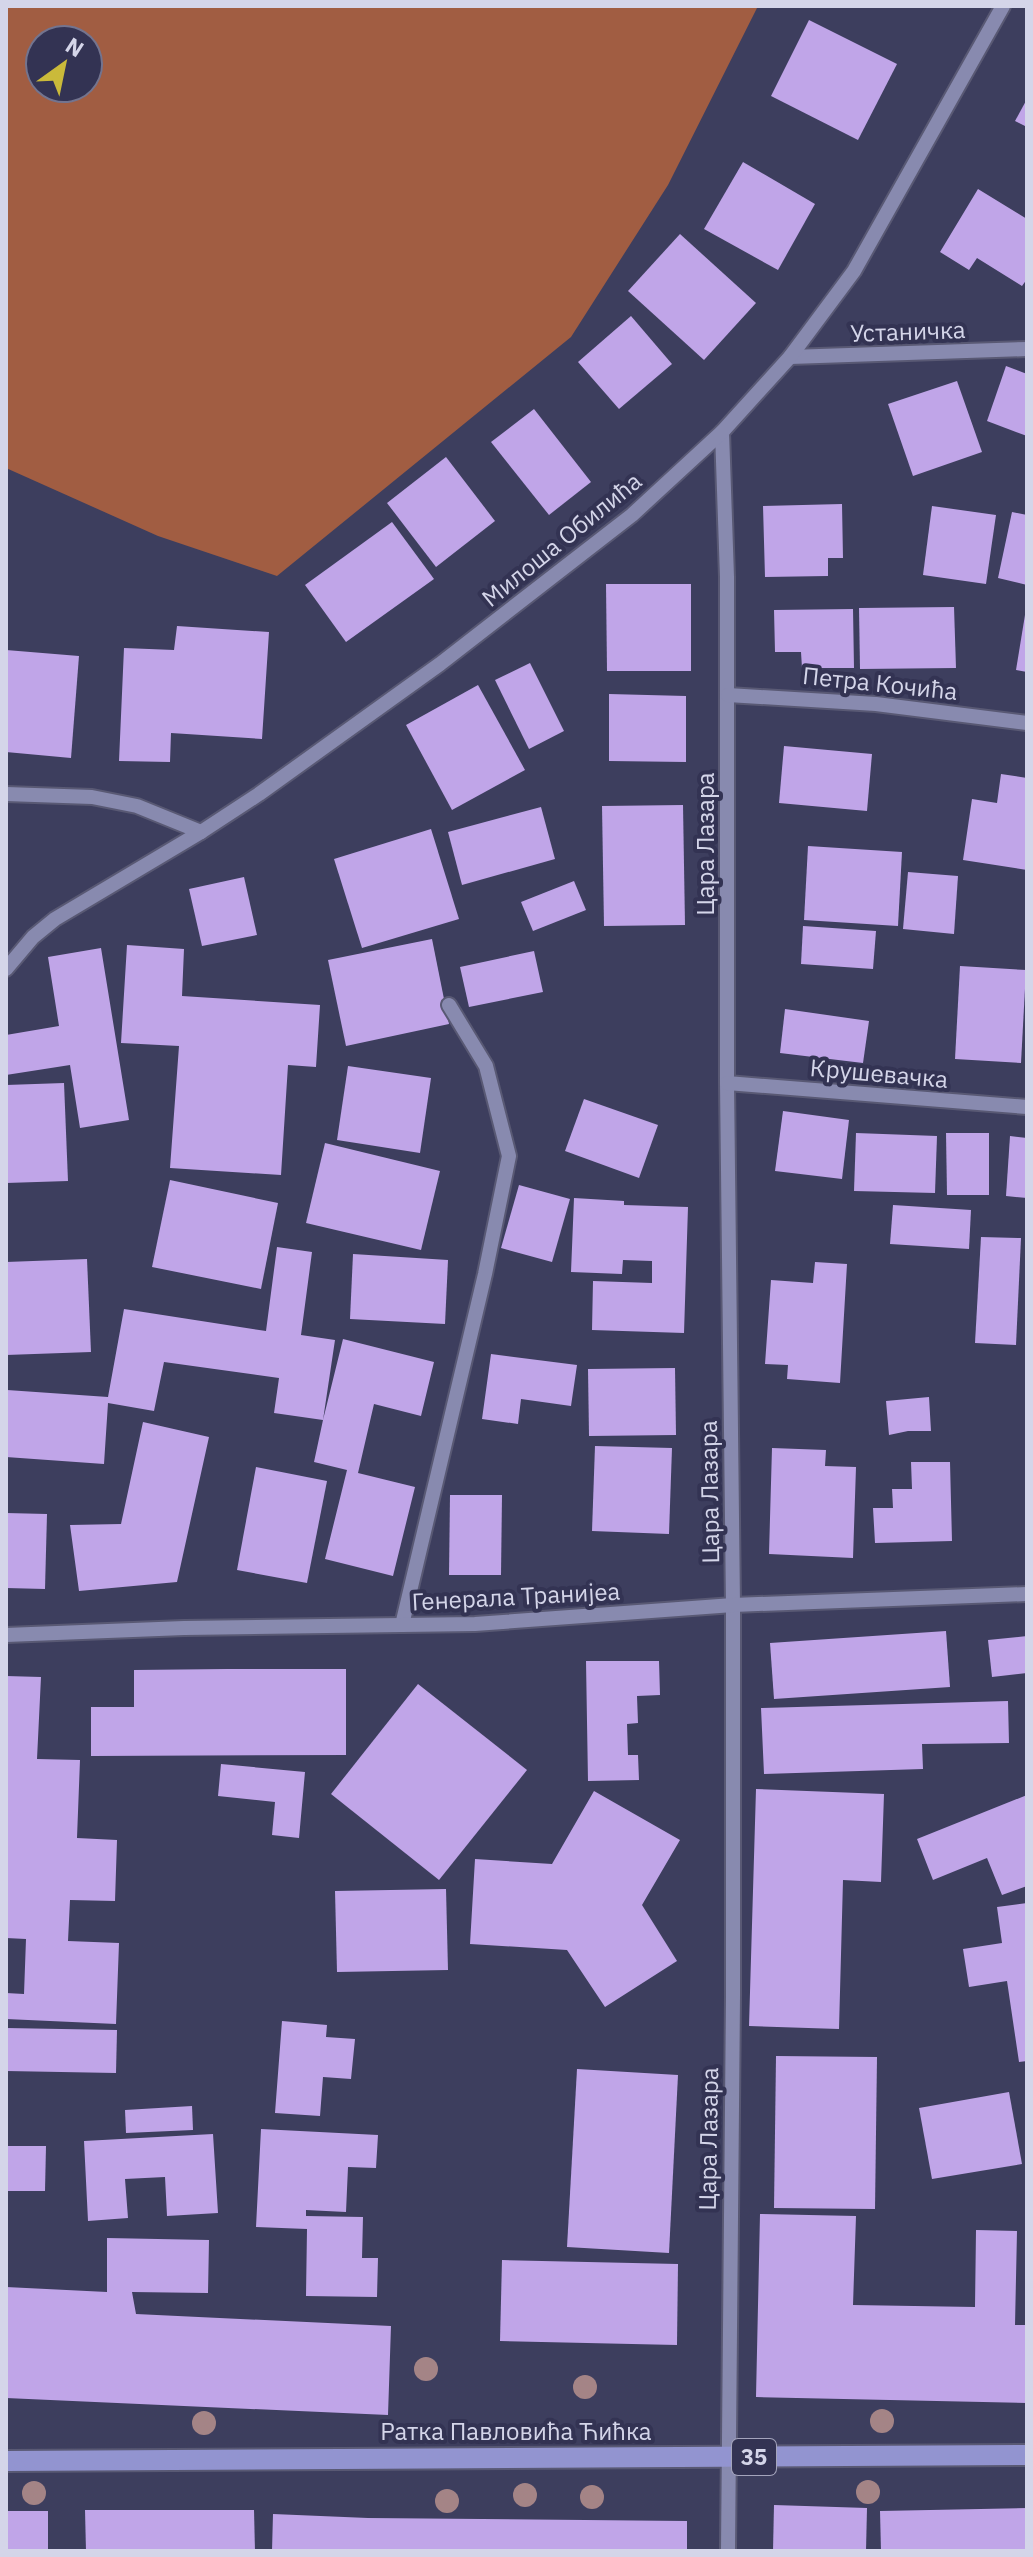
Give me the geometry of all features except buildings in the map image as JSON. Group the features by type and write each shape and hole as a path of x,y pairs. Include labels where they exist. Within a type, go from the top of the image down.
{"main road":[{"name":"Ратка Павловића Ћићка","path":"6,2461 1027,2455"}],"street":[{"name":"Милоша Обилића","path":"6,969 33,937 55,919 259,794 428,673 632,515 722,432 790,357 854,271 1003,6"},
{"name":"Устаничка","path":"790,357 1027,349"},
{"name":"Цара Лазара","path":"722,432 728,695 727,1083 733,1605 728,2551"},
{"name":"Петра Кочића","path":"728,695 876,704 1027,723"},
{"path":"6,794 92,797 137,806 201,832"},
{"path":"402,1625 485,1274 509,1156 486,1066 449,1005"},
{"name":"Крушевачка","path":"727,1083 1027,1107"},
{"name":"Генерала Транијеа","path":"6,1635 402,1625 598,1616 733,1605 1027,1594"}],"shaded area":[{"path":"6,6 758,6 668,185 571,337 277,576 158,536 6,468"}]}
